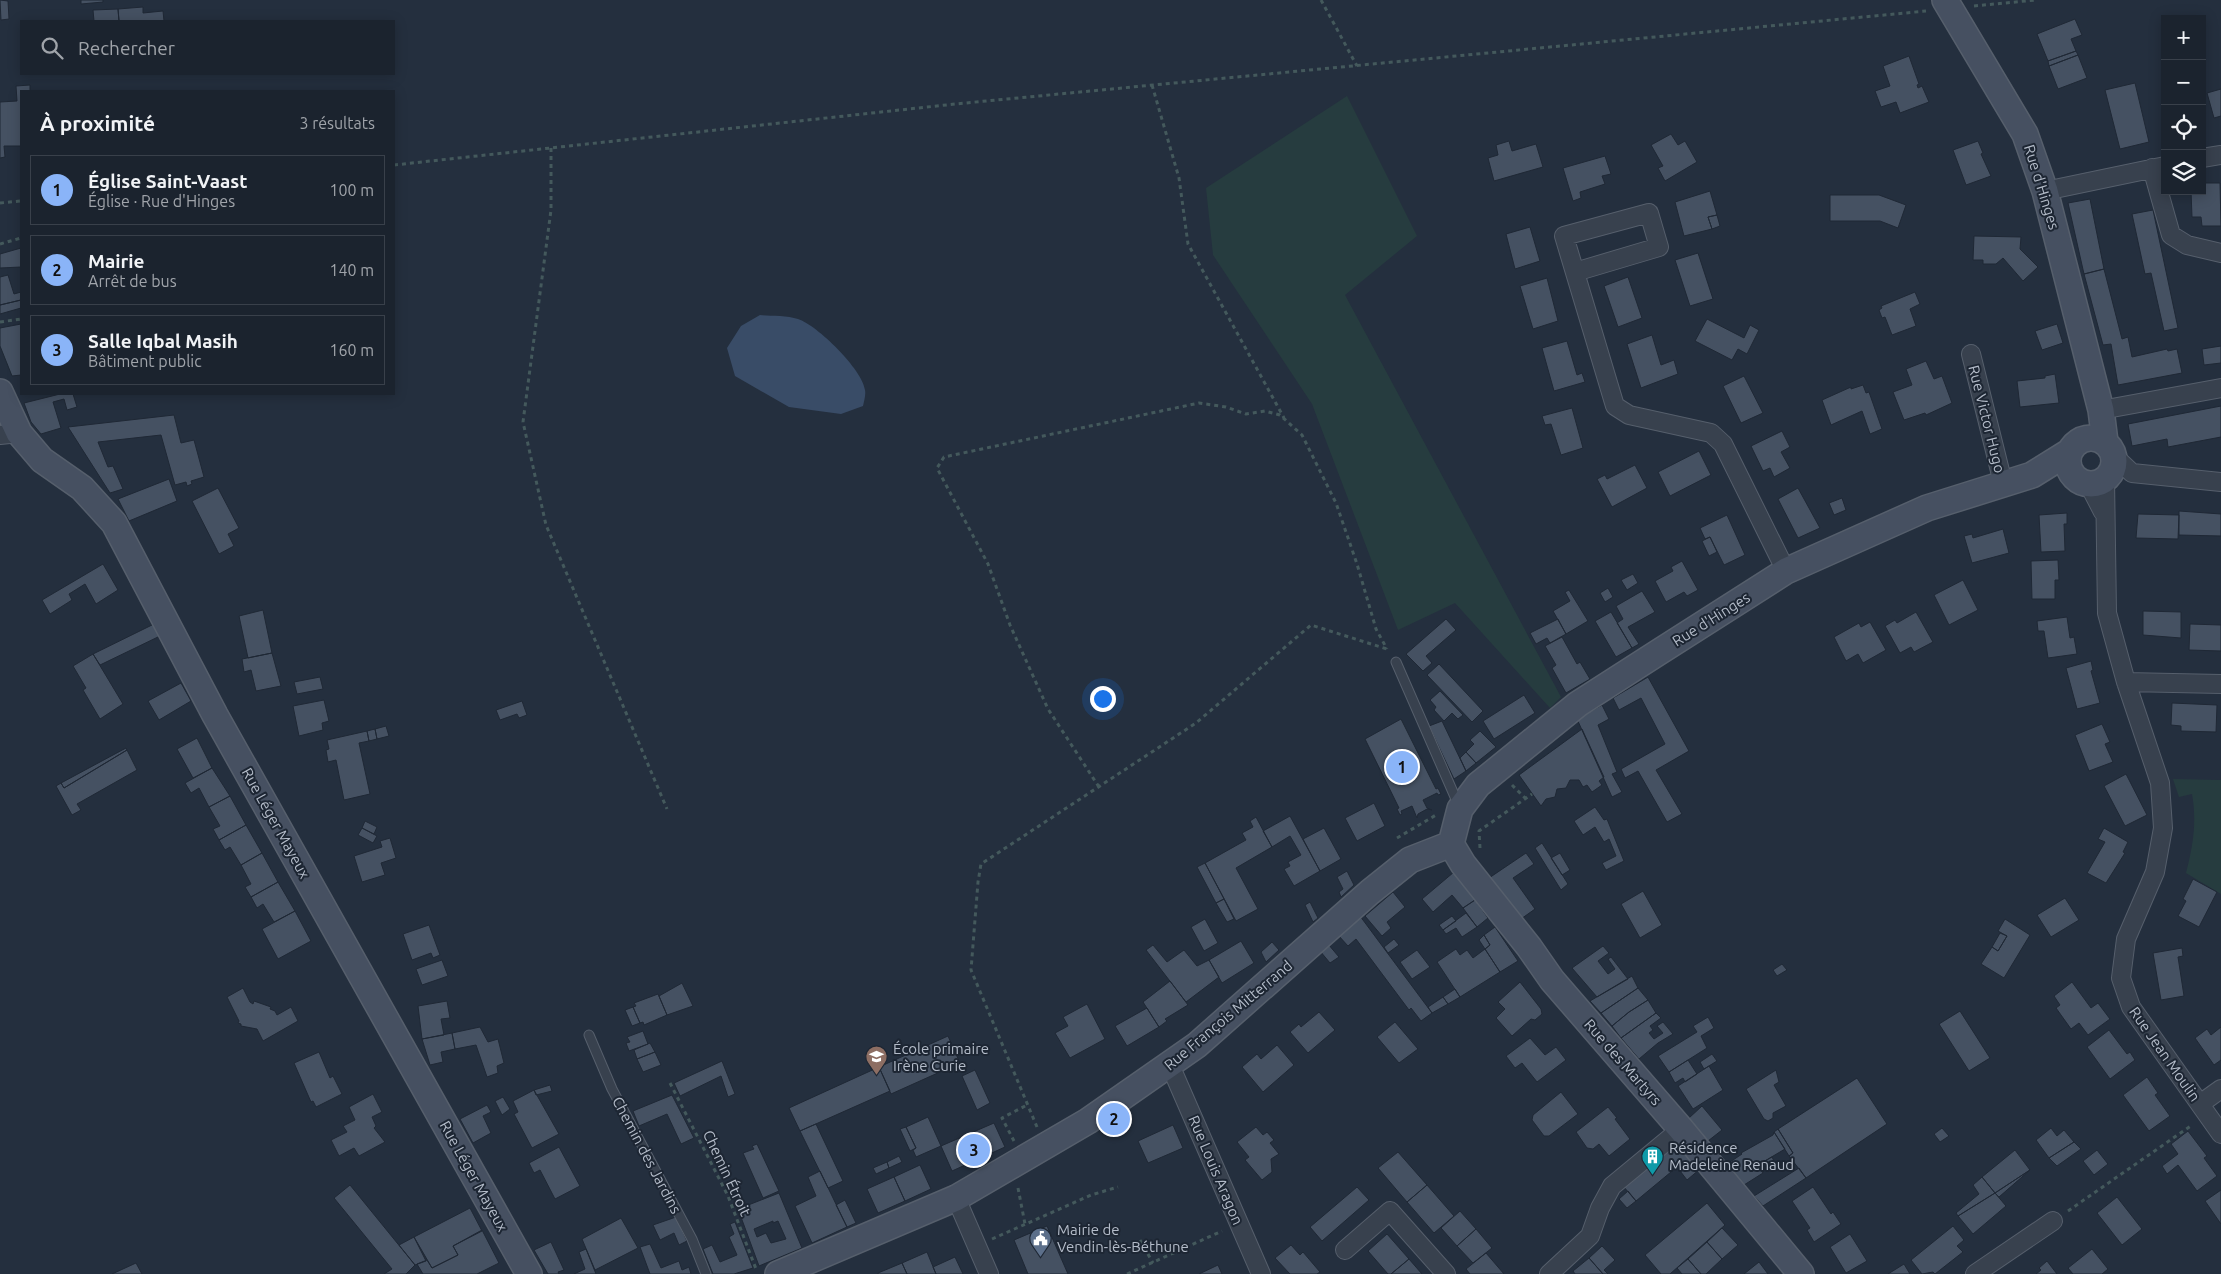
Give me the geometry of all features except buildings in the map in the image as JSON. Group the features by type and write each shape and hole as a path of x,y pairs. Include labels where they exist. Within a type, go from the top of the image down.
{"street":[{"name":"Rue d'Hinges","path":"1947,4 2025,134 2045,191 2098,401"},
{"path":"2206,157 2221,155"},
{"path":"2045,191 2158,167 2171,235 2187,245 2221,253"},
{"path":"1574,272 1660,247 1650,212 1564,236 1574,272 1614,406 1630,415 1711,433 1723,444 1786,571"},
{"name":"Rue Victor Hugo","path":"1971,354 2003,484"},
{"path":"2221,388 2098,401 2093,463 2131,481 2169,478 2221,482"},
{"name":"Rue Léger Mayeux","path":"0,392 9,434 82,488 114,523 220,724 529,1274"},
{"name":"Rue d'Hinges","path":"1457,854 1456,798 1478,785 1578,704 1786,571 1927,508 2032,475 2093,463"},
{"name":"Rue Jean Moulin","path":"2093,463 2104,515 2106,613 2126,682 2160,783 2163,828 2155,872 2126,939 2121,978 2132,1007 2221,1134"},
{"path":"2126,682 2221,684"},
{"name":"Rue François Mitterrand","path":"778,1274 956,1198 1088,1121 1170,1066 1197,1045 1370,892 1410,860 1457,854"},
{"name":"Rue des Martyrs","path":"1457,854 1529,946 1552,980 1681,1129 1801,1274"},
{"name":"Rue Louis Aragon","path":"1170,1066 1176,1075 1261,1274"},
{"path":"2204,1109 2221,1089"},
{"path":"1549,1274 1590,1236 1600,1208 1612,1186 1681,1129"},
{"path":"956,1198 990,1274"},
{"path":"1345,1250 1390,1211 1446,1274"},
{"path":"1976,1274 2053,1221"}],"lane":[{"path":"1396,662 1456,798"},
{"name":"Chemin des Jardins","path":"589,1035 612,1088 692,1238 706,1274"}],"path":[{"path":"1321,0 1357,66"},
{"path":"395,165 1947,4 2036,0"},
{"path":"1152,85 1179,178 1188,244 1285,419"},
{"path":"551,148 551,210 523,422 546,525 667,809"},
{"path":"0,203 20,201"},
{"path":"0,244 20,238"},
{"path":"0,322 20,319"},
{"path":"1099,787 1048,709 1010,625 988,564 937,468 944,457 1199,403 1226,407 1246,414 1265,411 1280,415 1302,435 1336,503 1357,564 1376,629 1396,662"},
{"path":"1045,1145 971,970 975,907 981,864 1196,723 1311,626 1387,649"},
{"path":"1457,854 1480,849 1479,831 1532,794"},
{"path":"1397,838 1437,814 1456,798"},
{"name":"Chemin Étroit","path":"670,1083 728,1196 758,1274"},
{"path":"1026,1224 1016,1178 1004,1154 1017,1147 1002,1118 1027,1104"},
{"path":"2053,1221 2204,1109"},
{"path":"977,1246 1091,1195 1118,1187"},
{"path":"1128,1274 1239,1224"},
{"path":"1140,1240 1153,1262"}],"green space":[{"path":"1347,96 1417,236 1345,295 1561,697 1550,708 1455,603 1398,630 1312,404 1213,255 1206,188"},
{"path":"2173,779 2221,780 2221,894 2186,873 2194,834 2192,794 2179,797"}],"water":[{"path":"760,315 784,316 798,319 827,339 848,360 862,381 865,392 863,406 841,414 789,407 735,376 727,348 741,326"}],"place":[{"name":"Église Saint-Vaast","path":"1402,767"},
{"name":"École primaire Irène Curie","path":"877,1076"},
{"name":"Mairie","path":"1114,1119"},
{"name":"Salle Iqbal Masih","path":"974,1150"},
{"name":"Résidence Madeleine Renaud","path":"1653,1175"},
{"name":"Mairie de Vendin-lès-Béthune","path":"1041,1257"}]}
